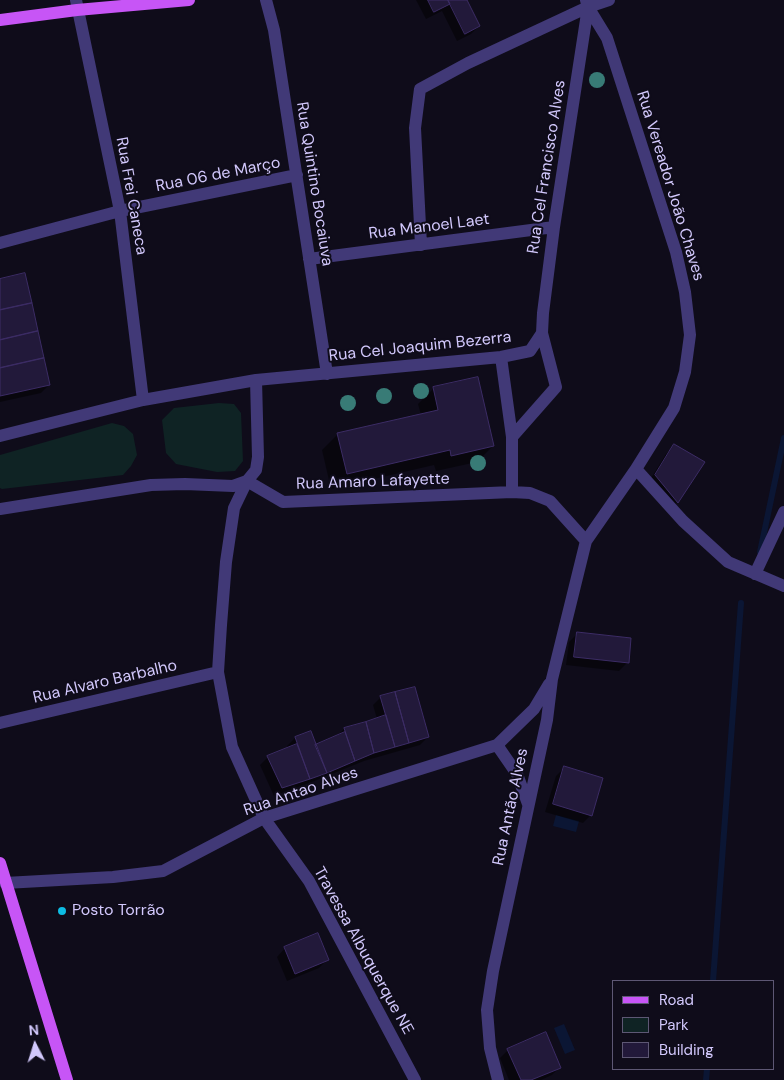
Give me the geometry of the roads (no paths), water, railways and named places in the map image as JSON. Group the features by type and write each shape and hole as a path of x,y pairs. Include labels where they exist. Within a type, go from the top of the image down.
{"main road":[{"path":"0,20 77,5 190,0"},
{"path":"0,863 67,1080"}],"street":[{"name":"Rua Quintino Bocaiuva","path":"266,0 274,30 327,374"},
{"path":"421,245 416,128 420,88 587,4 609,0"},
{"name":"Rua Cel Francisco Alves","path":"542,333 554,228 587,4"},
{"name":"Rua Vereador João Chaves","path":"586,542 636,469 674,408 685,372 690,335 685,292 676,252 607,38 587,4"},
{"name":"Rua Frei Caneca","path":"77,5 120,211 143,400"},
{"name":"Rua 06 de Março","path":"0,243 120,211 297,175"},
{"name":"Rua Manoel Laet","path":"309,259 554,228"},
{"path":"512,436 556,387 542,333"},
{"name":"Rua Cel Joaquim Bezerra","path":"256,380 501,357 530,351 542,333"},
{"path":"501,357 512,436 512,492"},
{"path":"0,436 143,400 256,380"},
{"name":"Travessa Albuquerque NE","path":"256,380 258,457 256,470 247,481 234,508 227,553 221,625 218,672 232,747 264,818 309,881 415,1080"},
{"path":"636,469 683,521 728,562 784,586"},
{"path":"0,508 152,485 232,486 247,481"},
{"name":"Rua Amaro Lafayette","path":"247,481 283,502 512,492 530,493 550,501 586,542"},
{"path":"755,574 784,512"},
{"name":"Rua Antão Alves","path":"498,1080 490,1048 487,1010 493,972 546,720 552,679 586,542"},
{"name":"Rua Alvaro Barbalho","path":"0,724 218,672"},
{"name":"Rua Antao Alves","path":"5,883 113,877 163,871 264,818 497,745 534,710 552,679"},
{"path":"497,745 517,774 528,805"}],"water":[{"path":"556,815 579,821 576,832 553,826"},
{"path":"564,1024 575,1050 565,1054 554,1028"}],"waterway":[{"path":"760,552 784,438"},
{"path":"713,980 741,603"},
{"path":"706,1080 707,1070"}],"place":[{"name":"Posto Torrão","path":"62,911"}]}
